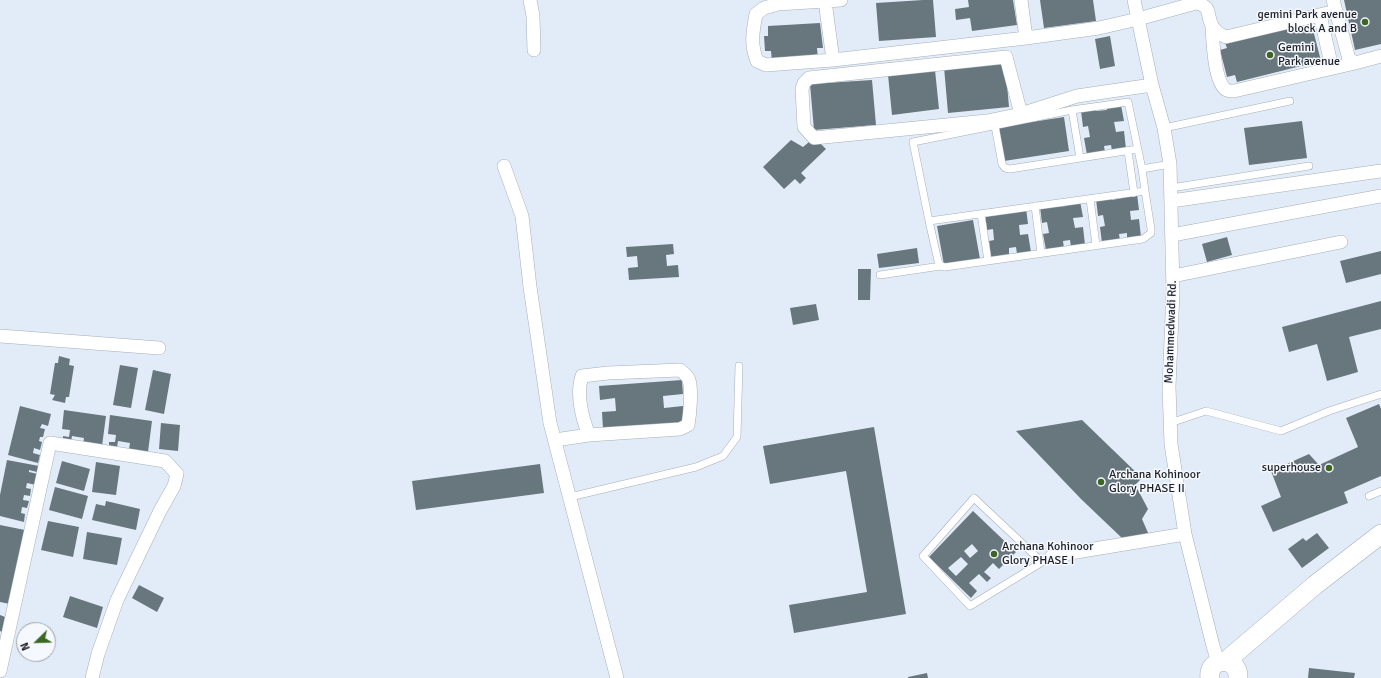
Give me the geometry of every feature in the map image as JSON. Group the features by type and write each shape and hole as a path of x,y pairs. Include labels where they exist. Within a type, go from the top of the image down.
{"street":[{"path":"530,0 533,16 534,50"},
{"path":"841,0 766,4 764,8 756,14 752,34 752,50 757,60 766,65 833,60 1026,38 1099,28 1196,3 1203,5 1208,9 1212,27 1213,50 1220,83 1226,90 1234,91 1381,56"},
{"path":"1021,0 1026,38"},
{"name":"Mohammedwadi Rd.","path":"1134,0 1152,85 1164,128 1170,164 1173,276 1169,387 1171,444 1185,534 1207,618 1219,672"},
{"path":"825,1 833,60"},
{"path":"1212,27 1220,34 1226,37 1231,37 1320,15 1335,6 1349,59 1355,63"},
{"path":"1320,15 1332,68"},
{"path":"1021,114 1006,57 810,78 804,83 802,89 804,126 814,138 987,121 1021,114 1077,96 1152,85"},
{"path":"504,166 522,216 530,287 550,423 617,678"},
{"path":"1171,194 1381,171"},
{"path":"1172,234 1381,196"},
{"path":"1173,276 1341,242"},
{"path":"0,336 159,348"},
{"path":"555,440 589,435 680,429 688,425 691,410 689,380 680,370 608,373 582,376 579,386 584,422 589,435"},
{"path":"0,671 50,443 165,461 177,474 174,486 160,511 117,600 98,654 92,678"},
{"path":"1048,559 1185,534"},
{"path":"1219,672 1315,585 1381,534"},
{"path":"1219,672 1381,548"}],"lane":[{"path":"1164,128 1290,101"},
{"path":"880,275 1143,239 1151,233 1151,229 1142,169 1128,102 1072,110 913,142 938,261 941,266"},
{"path":"1072,110 1080,158"},
{"path":"995,126 1002,164 1005,168 1138,149"},
{"path":"1128,151 1134,193"},
{"path":"1142,169 1170,164"},
{"path":"1171,194 1309,166"},
{"path":"929,221 1145,191"},
{"path":"1090,199 1096,245"},
{"path":"1035,206 1041,253"},
{"path":"981,214 988,261"},
{"path":"570,497 696,467 723,456 736,437 739,366"},
{"path":"1170,423 1206,411 1281,432 1329,411 1381,394"},
{"path":"1370,496 1381,491"},
{"path":"974,498 1048,559 970,606 923,556 974,498"}],"building":[{"path":"933,0 936,37 879,41 876,3"},
{"path":"968,0 1013,0 1017,25 972,31 970,18 956,20 955,9 969,7"},
{"path":"1040,0 1093,0 1096,21 1044,28"},
{"name":"gemini Park avenue block A and B","path":"1344,0 1381,0 1381,44 1355,50"},
{"name":"Gemini Park avenue","path":"1311,22 1321,61 1237,82 1235,75 1227,77 1220,50 1227,48 1225,43"},
{"path":"820,23 823,48 817,48 818,59 772,62 771,51 765,51 764,36 768,36 768,26"},
{"path":"1110,36 1115,66 1100,69 1095,39"},
{"path":"1005,61 1009,107 948,113 944,67"},
{"path":"935,70 939,109 892,115 888,75"},
{"path":"872,80 876,125 814,130 810,84"},
{"path":"1121,105 1124,121 1114,122 1116,132 1124,131 1126,149 1112,151 1111,145 1104,146 1105,152 1087,155 1084,138 1090,137 1088,126 1083,127 1081,111 1096,109 1096,111 1107,110 1106,107"},
{"path":"1064,117 1069,151 1004,161 999,127"},
{"path":"1302,121 1307,158 1249,165 1244,128"},
{"path":"791,140 803,147 809,142 813,145 819,142 826,149 801,173 806,178 800,184 795,179 784,189 763,167"},
{"path":"1137,194 1139,210 1130,211 1131,220 1139,219 1141,237 1127,239 1127,233 1119,234 1120,240 1102,243 1100,227 1105,226 1103,215 1098,216 1096,199 1111,197 1112,200 1122,198 1122,196"},
{"path":"1080,201 1083,217 1073,218 1075,228 1083,227 1085,245 1071,247 1070,240 1063,241 1064,248 1046,250 1043,234 1049,233 1047,222 1042,223 1040,207 1055,205 1055,207 1066,206 1065,203"},
{"path":"1026,208 1028,224 1019,225 1020,235 1028,234 1031,252 1017,254 1016,247 1009,248 1009,255 991,257 989,241 994,240 993,229 987,230 985,214"},
{"path":"973,220 980,259 944,265 937,226"},
{"path":"1227,237 1232,255 1207,262 1202,244"},
{"path":"673,244 674,254 666,255 667,266 678,265 679,277 629,280 628,268 638,267 637,256 627,257 626,247"},
{"path":"917,248 919,263 879,268 877,254"},
{"path":"1381,251 1381,274 1346,283 1340,261"},
{"path":"858,269 871,269 870,300 858,300"},
{"path":"1381,301 1381,329 1349,337 1358,372 1327,381 1317,344 1289,352 1282,327"},
{"path":"816,304 819,320 793,325 790,308"},
{"path":"59,356 70,359 69,365 74,366 69,397 66,397 65,403 52,400 55,395 50,394 55,363 58,363"},
{"path":"120,365 138,368 131,408 113,405"},
{"path":"153,370 171,374 164,414 145,410"},
{"path":"682,380 683,394 663,396 664,408 683,406 684,423 603,429 602,412 616,411 615,398 600,400 599,386"},
{"name":"superhouse","path":"1379,404 1381,409 1381,476 1344,492 1348,503 1273,532 1261,506 1281,497 1271,471 1309,454 1319,465 1358,447 1346,418"},
{"path":"20,406 51,414 48,426 42,424 40,428 45,429 43,437 40,437 39,441 42,442 40,450 34,448 33,453 40,455 38,463 8,455"},
{"path":"64,410 106,416 102,446 83,444 84,438 72,436 71,442 63,441 63,436 69,437 70,430 62,429"},
{"path":"110,415 152,421 148,452 129,449 130,443 118,441 117,448 109,446 109,442 115,442 116,435 108,434"},
{"name":"Archana Kohinoor Glory PHASE II","path":"1082,420 1142,478 1134,486 1138,490 1148,509 1142,519 1149,535 1123,539 1081,499 1016,431"},
{"path":"161,423 180,425 178,451 159,449"},
{"path":"874,427 906,614 794,633 789,605 867,592 846,471 770,484 763,446"},
{"path":"7,460 39,466 37,472 29,470 29,472 38,474 36,485 27,483 26,488 31,489 30,496 24,495 23,500 29,501 27,508 22,507 21,513 25,514 24,522 0,516 0,495"},
{"path":"62,461 90,469 84,491 56,483"},
{"path":"96,462 120,466 116,495 92,492"},
{"path":"540,464 544,493 416,510 412,481"},
{"path":"55,487 88,496 82,519 49,510"},
{"path":"106,501 140,509 136,530 92,520 96,504 105,506"},
{"name":"Archana Kohinoor Glory PHASE I","path":"973,511 1016,552 999,569 993,563 984,572 991,578 987,582 979,574 969,583 977,591 971,598 929,557","holes":["972,544 978,551 970,558 964,551","961,557 968,564 956,576 948,568"]},
{"path":"48,521 79,527 73,557 41,550"},
{"path":"0,525 25,530 10,604 0,602"},
{"path":"87,532 122,538 117,565 83,559"},
{"path":"1317,533 1329,548 1302,568 1288,549 1303,538 1306,541"},
{"path":"139,585 164,598 157,612 132,598"},
{"path":"70,596 103,607 97,628 63,617"},
{"path":"0,615 5,617 2,632 0,631"},
{"path":"1309,668 1355,673 1354,678 1308,678"},
{"path":"927,673 928,678 908,678 908,677"}],"place":[{"name":"gemini Park avenue block A and B","path":"1365,22"},
{"name":"Gemini Park avenue","path":"1270,55"},
{"name":"superhouse","path":"1329,468"},
{"name":"Archana Kohinoor Glory PHASE II","path":"1101,482"},
{"name":"Archana Kohinoor Glory PHASE I","path":"994,554"}]}
